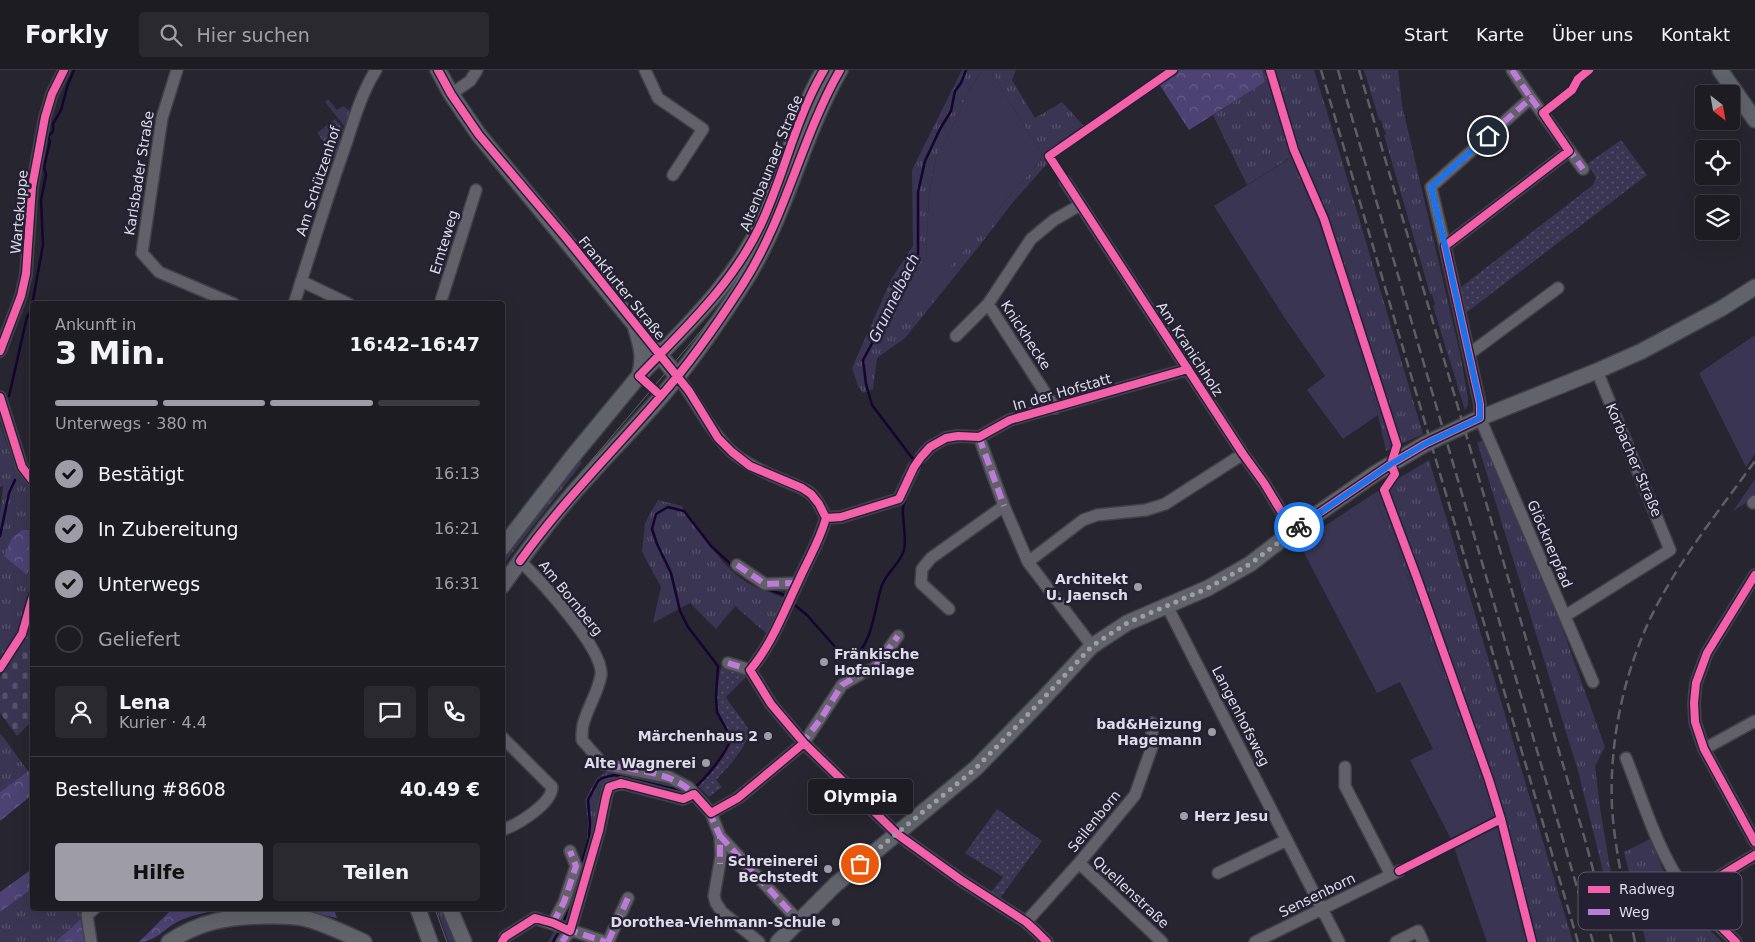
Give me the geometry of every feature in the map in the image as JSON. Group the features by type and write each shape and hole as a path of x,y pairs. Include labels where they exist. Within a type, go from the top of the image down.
{"main road":[{"name":"Frankfurter Straße","path":"438,70 451,94 479,135 677,376"},
{"name":"Altenbaunaer Straße","path":"639,376 721,289 751,244 772,198 804,112 824,70"},
{"name":"Altenbaunaer Straße","path":"677,376 698,350 760,256 775,225 813,124 840,70"},
{"path":"1720,70 1755,120"},
{"path":"778,942 835,885 976,768 1092,646 1127,623 1208,588 1250,564 1293,531 1391,464 1425,444 1480,418 1597,371 1677,334 1755,287"},
{"name":"Frankfurter Straße","path":"634,323 640,341 643,361 639,376"},
{"path":"505,544 573,456 639,376"},
{"path":"505,582 560,508 677,376"},
{"path":"419,911 430,942"},
{"path":"451,911 464,942"},
{"path":"169,942 203,924 222,919 286,916 306,918 364,942"}],"street":[{"name":"Wartekuppe","path":"0,351 4,329 22,296 26,274 32,187 45,117 52,94 64,70"},
{"name":"Karlsbader Straße","path":"178,70 162,118 142,253 159,272 227,301"},
{"name":"Am Schützenhof","path":"295,301 357,112 370,79 376,70"},
{"path":"451,94 470,81 477,70"},
{"path":"645,70 658,98 703,129 673,175"},
{"path":"1512,70 1583,169"},
{"name":"Glöcknerpfad","path":"1531,98 1431,187 1480,404 1480,418 1593,682"},
{"path":"1445,246 1569,150"},
{"name":"Am Kranichholz","path":"1066,181 1243,454 1264,483 1293,531"},
{"name":"Ernteweg","path":"441,301 476,190"},
{"name":"Knickhecke","path":"956,336 988,304 1032,239 1054,220 1080,205"},
{"path":"302,281 343,301"},
{"path":"1469,354 1558,288"},
{"name":"Knickhecke","path":"988,304 1055,408"},
{"name":"In der Hofstatt","path":"921,457 930,447 946,438 958,436 979,437 1010,420 1188,369"},
{"name":"Korbacher Straße","path":"1565,616 1670,550 1597,371"},
{"path":"677,376 689,391 718,438 732,452 750,466 802,488 811,494 826,518 820,539 775,633 750,670"},
{"path":"1,403 22,467 30,477"},
{"path":"979,437 1004,506 1028,562 1092,646"},
{"path":"1028,562 1083,520 1097,515 1146,510 1166,504 1243,454"},
{"path":"826,518 841,517 899,499 914,467"},
{"path":"948,609 921,583 922,569 931,558 1004,506"},
{"name":"Am Bornberg","path":"520,561 578,628 594,650 601,673 595,695 583,725 582,740 603,764 669,777 691,791"},
{"path":"738,565 765,584 795,588"},
{"path":"1755,574 1707,654 1696,683 1694,703 1695,722 1704,749 1755,842"},
{"name":"Langenhofsweg","path":"1166,606 1339,942"},
{"path":"711,813 738,798 804,743 842,685 864,672 874,669 898,636"},
{"path":"728,663 750,670 771,704 804,743 898,834 961,880 1026,922 1046,942"},
{"path":"1704,749 1755,721"},
{"name":"Seilenborn","path":"1026,922 1079,863 1134,795 1152,747 1152,723"},
{"path":"505,739 552,787 550,797 528,817 505,828"},
{"path":"1626,758 1660,844 1673,872"},
{"name":"Sensenborn","path":"1255,942 1395,873 1346,786 1345,767"},
{"path":"562,927 599,831 606,796 610,787 621,783 683,799 691,791 711,813 720,836 721,856 714,896 716,903 722,912 759,942"},
{"path":"720,836 796,917"},
{"path":"1218,873 1287,840"},
{"path":"562,942 564,902 576,866 570,851"},
{"path":"1727,872 1755,855"},
{"name":"Quellenstraße","path":"1079,863 1162,942"},
{"path":"505,937 536,918 607,942 628,898"},
{"path":"91,942 87,915 92,911"},
{"path":"1724,930 1736,942"},
{"path":"1396,942 1418,931 1424,942"}],"green space":[{"path":"962,70 983,70 967,94 936,158 929,195 926,256 897,305 996,212 1040,161 1042,154 991,70 1016,70 1012,80 1035,118 1062,102 1084,126 1166,70 1179,70 1046,165 1013,202 905,338 877,358 873,389 863,393 858,386 852,368 892,278 913,246 912,170"},
{"path":"983,70 991,70 1042,154 1040,161 906,320 897,305 926,256 929,195 936,158 967,94"},
{"path":"1179,70 1262,70 1265,82 1189,130 1159,84"},
{"path":"1262,70 1314,70 1423,434 1386,451 1378,415 1334,263 1317,218 1288,159 1247,185 1213,115 1265,82"},
{"path":"1364,70 1398,70 1402,105 1460,353 1468,398 1468,405 1465,410 1433,306 1435,305 1432,294 1430,294 1384,135 1386,135 1381,120 1379,120"},
{"path":"328,99 337,110 343,106 350,111 345,127 325,102"},
{"path":"335,119 344,130 342,134 339,133 338,138 341,139 335,159 331,158 330,162 333,163 331,167 327,163 326,156 332,151 317,133"},
{"path":"1621,140 1647,175 1466,313 1461,287 1593,185 1596,177 1587,164"},
{"path":"1289,159 1317,218 1334,263 1378,415 1343,439 1307,390 1325,376 1284,317 1214,206"},
{"path":"1755,335 1755,454 1746,467 1699,373"},
{"path":"0,423 16,467 20,475 30,484 30,530 22,530 27,575 30,566 30,587 18,632 0,660 0,513 3,486 0,487"},
{"path":"1483,441 1560,622 1605,747 1595,766 1611,872 1603,872 1578,771 1477,442"},
{"path":"577,459 582,463 505,562 505,554"},
{"path":"1429,460 1573,942 1525,942 1512,885 1493,818 1396,547 1373,494"},
{"path":"1755,479 1755,497 1733,511"},
{"path":"1373,494 1396,547 1493,818 1512,885 1525,942 1487,942 1451,839 1410,760 1433,749 1400,682 1377,693 1299,543"},
{"path":"658,500 682,506 708,543 732,571 748,583 784,598 767,634 735,606 716,629 690,603 653,623 661,587 642,552 645,523"},
{"path":"22,530 30,530 30,566 27,575 4,556 12,538"},
{"path":"30,624 30,723 17,736 0,713 0,677 27,636"},
{"path":"722,665 729,665 747,676 726,697 745,723 748,733 747,739 738,755 716,780 722,787 709,797 697,785 725,752 730,742 730,734 718,715 716,706 717,688"},
{"path":"0,735 28,771 0,792"},
{"path":"608,770 658,779 677,786 686,791 687,795 611,780 604,784 599,793 597,830 561,942 548,942 557,926 574,885 587,841 588,820 585,800 597,778"},
{"path":"28,771 30,773 30,797 0,821 0,792"},
{"path":"997,809 1042,841 1000,898 991,892 1003,877 965,853"},
{"path":"1650,839 1664,872 1629,872 1624,852"},
{"path":"30,870 30,890 0,912 0,892"},
{"path":"30,890 30,911 80,911 81,919 55,942 0,942 0,912"},
{"path":"170,911 214,911 182,920 155,938 139,942"},
{"path":"304,911 335,911 337,918"},
{"path":"437,911 446,911 456,942 449,942"},
{"path":"81,919 85,942 55,942"},
{"path":"1643,930 1710,930 1722,942 1646,942"}],"waterway":[{"path":"33,301 43,245 41,200 46,175 44,167 50,141 48,137 53,131 53,124 61,110 74,70"},
{"name":"Grunnelbach","path":"916,463 872,405 866,384 863,360 889,312 898,284 918,254 918,192 925,161 951,111 955,91 961,83 966,70"},
{"path":"9,396 27,317 30,312"},
{"path":"0,536 9,493 15,480"},
{"name":"Grunnelbach","path":"791,602 807,615 844,657 853,656 861,650 871,629 882,585 900,560 904,550 903,508 911,486"},
{"name":"Grunnelbach","path":"694,788 716,765 731,738 717,712 718,666 688,627 680,611 671,573 652,529 656,514 668,507 684,511 711,546 734,567"},
{"name":"Grunnelbach","path":"746,577 755,584"},
{"name":"Grunnelbach","path":"767,589 782,594 787,598"},
{"name":"Grunnelbach","path":"580,868 589,838 588,800 598,781 602,778 614,775 683,791 686,790"},
{"name":"Grunnelbach","path":"563,925 572,894"},
{"name":"Grunnelbach","path":"553,942 560,930"}],"tram line":[{"path":"505,570 564,493 717,312 742,277 769,227 809,123 835,70"},
{"path":"436,911 447,942"}],"railway":[{"path":"1321,70 1578,942"},
{"path":"1338,70 1578,891"},
{"path":"1359,70 1594,872"},
{"path":"1621,872 1613,824 1613,755 1621,703 1636,653 1646,628 1668,586 1691,549 1755,461"},
{"path":"1589,930 1593,942"},
{"path":"1609,930 1612,942"},
{"path":"1633,930 1635,942"}],"marked path":[{"path":"1512,70 1531,98"},
{"path":"1446,250 1431,187 1531,98 1545,117"},
{"path":"1567,147 1583,169"},
{"path":"979,437 1004,506"},
{"path":"737,565 765,584 797,583"},
{"path":"801,745 820,720 842,685 864,672 874,669 898,636"},
{"path":"728,663 750,670 752,674"},
{"path":"609,765 667,777 687,788 696,796"},
{"path":"709,811 720,836 720,864"},
{"path":"720,836 795,917"},
{"path":"553,923 564,902 576,866 570,851"},
{"path":"608,942 628,898"},
{"path":"566,929 606,942"},
{"path":"562,942 571,929"}],"cycle path":[{"path":"0,351 21,296 26,274 32,187 45,117 52,94 64,70"},
{"path":"438,70 451,94 479,135 567,239 689,391 718,438 750,466 802,488 811,494 819,504 826,518 820,535 771,639 750,670 771,704 804,743 897,834 961,880 1026,922 1047,942"},
{"path":"661,396 639,376 707,304 723,285 751,244 770,203 798,126 824,70"},
{"path":"520,561 570,498 683,370 734,299 771,232 814,123 840,70"},
{"path":"1173,70 1049,156 1243,454 1264,483 1293,531 1391,464 1425,444 1480,418 1480,404 1445,246 1569,151 1543,113 1572,90 1578,79 1589,70"},
{"path":"1270,70 1294,150 1324,219 1397,445 1391,464 1395,474 1384,490 1489,780 1501,819 1532,942"},
{"path":"826,518 841,517 899,499 914,467 921,457 930,447 946,438 958,436 979,437 1010,420 1188,369"},
{"path":"0,397 22,467 30,477"},
{"path":"1755,575 1707,653 1696,683 1694,703 1695,722 1704,749 1755,842"},
{"path":"0,668 22,634 30,606"},
{"path":"502,942 505,937 535,918 553,923 570,931 599,831 609,787 621,783 683,799 694,794 711,813 738,798 804,743"},
{"path":"1399,871 1501,819"},
{"path":"1727,872 1755,855"},
{"path":"1724,930 1736,942"}],"way so far":[{"path":"860,864 976,768 1092,646 1127,623 1208,588 1250,564 1299,527"}],"place":[{"name":"Architekt U. Jaensch","path":"1138,587"},
{"name":"Fränkische Hofanlage","path":"824,662"},
{"name":"bad&Heizung Hagemann","path":"1212,732"},
{"name":"Märchenhaus 2","path":"768,736"},
{"name":"Alte Wagnerei","path":"706,763"},
{"name":"Herz Jesu","path":"1184,816"},
{"name":"Olympia","path":"860,864"},
{"name":"Schreinerei Bechstedt","path":"828,869"},
{"name":"Dorothea-Viehmann-Schule","path":"836,922"}],"route":[{"path":"1299,527 1376,473 1425,444 1480,418 1480,404 1431,187 1488,136"}]}
